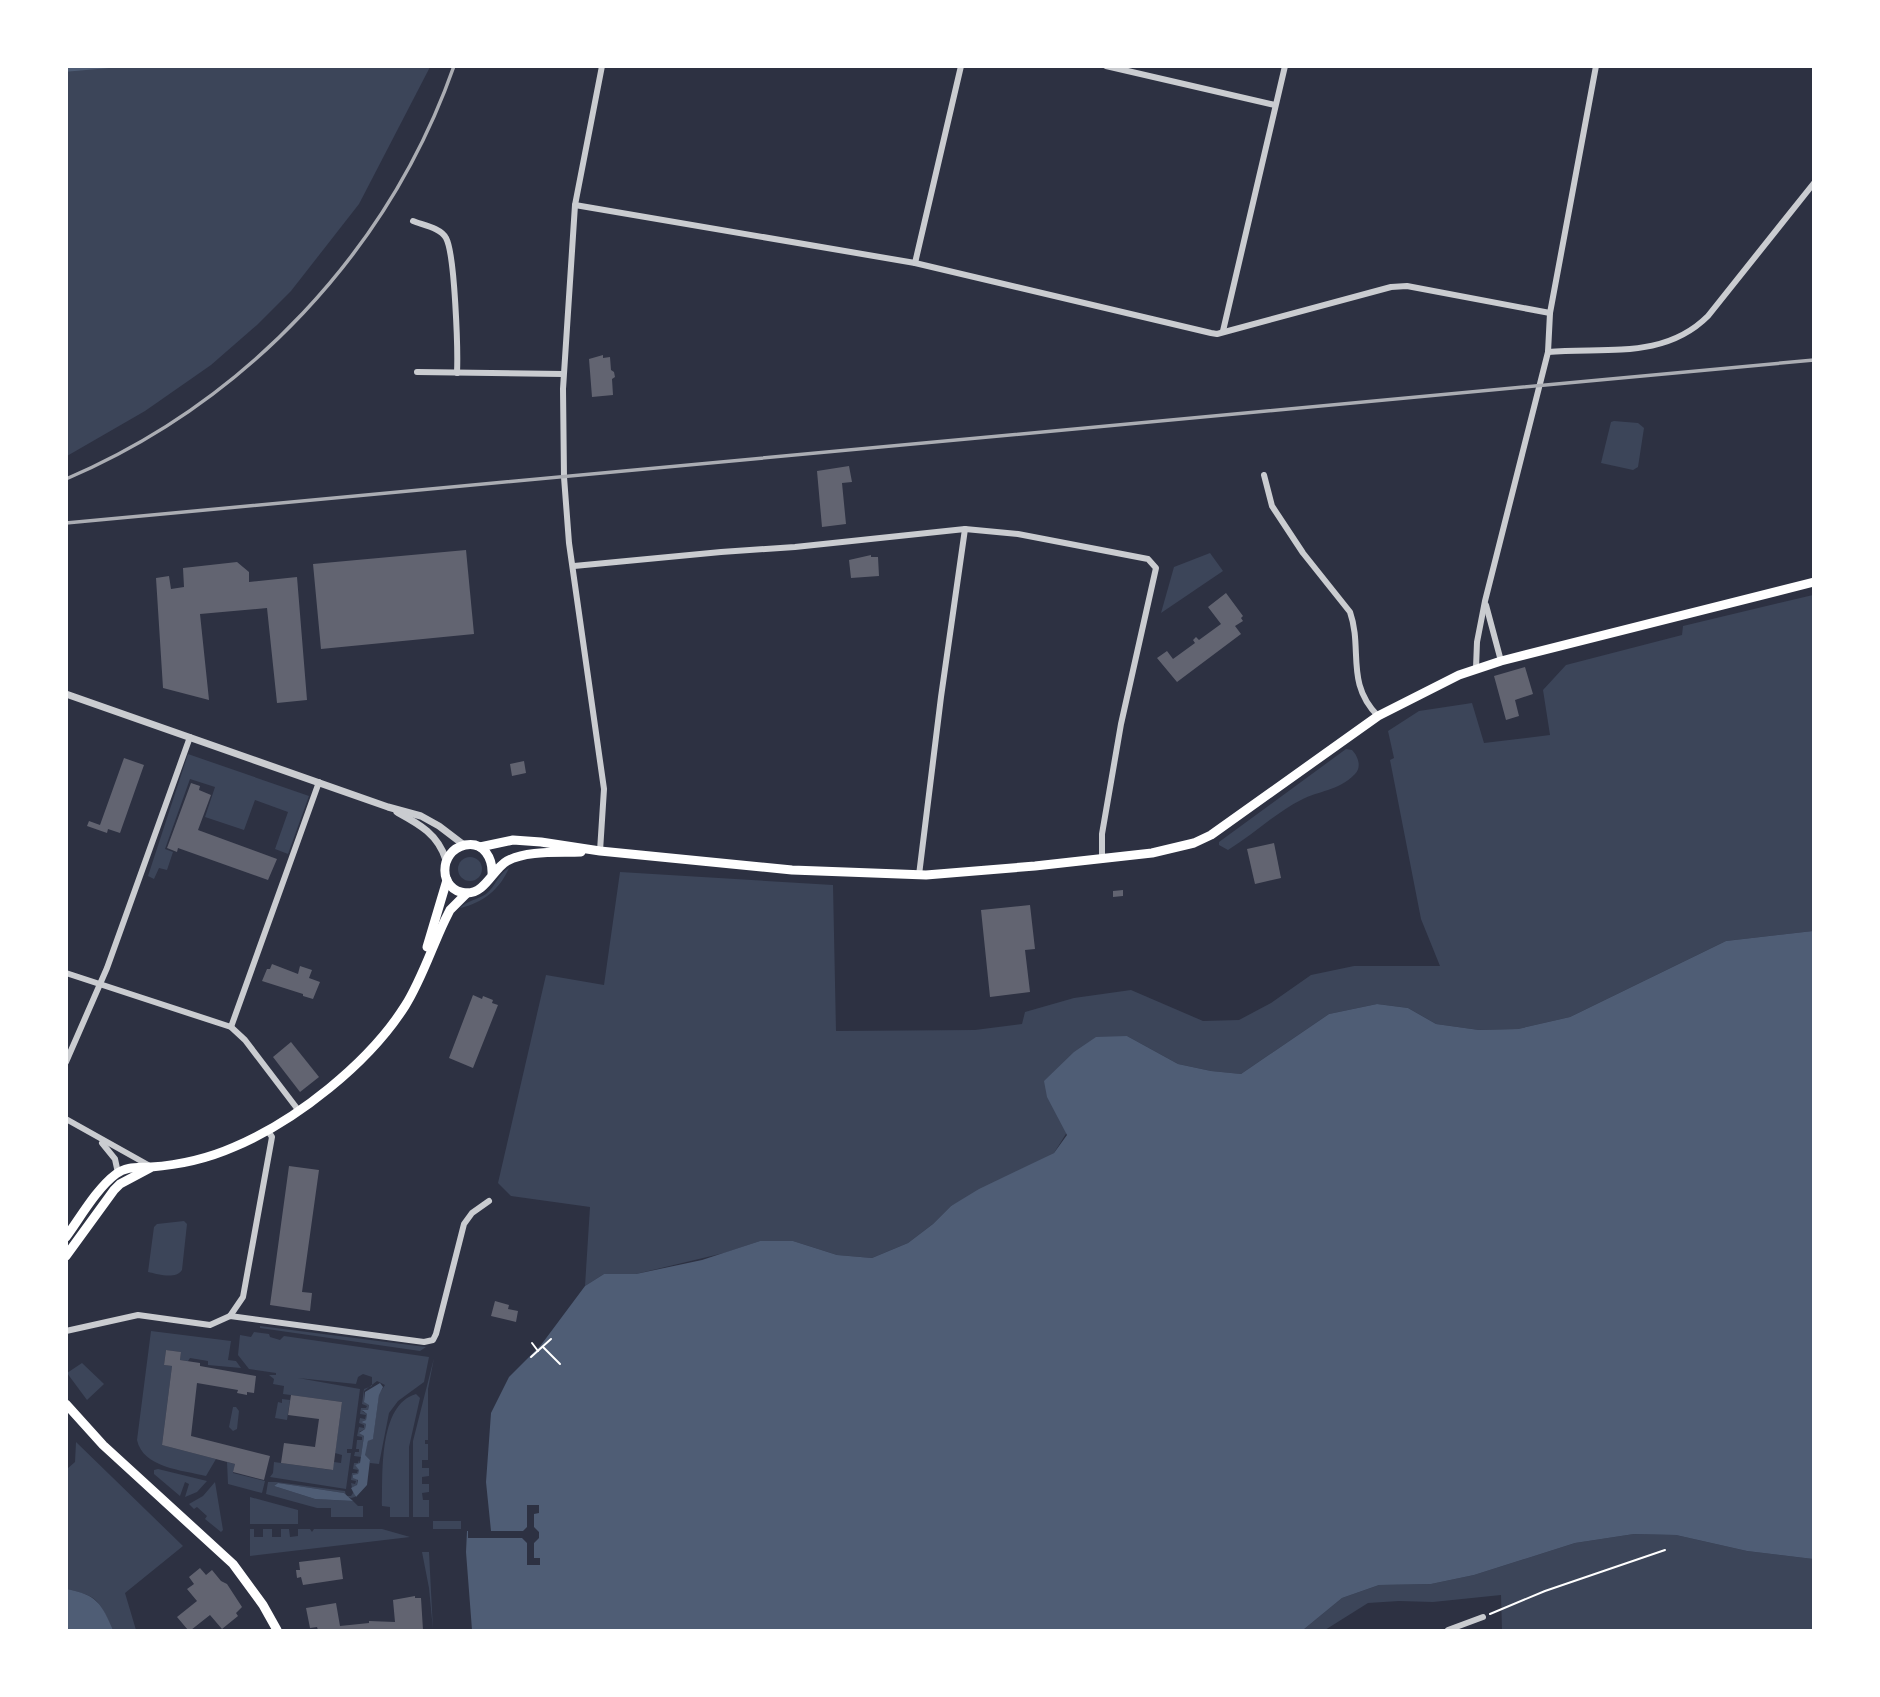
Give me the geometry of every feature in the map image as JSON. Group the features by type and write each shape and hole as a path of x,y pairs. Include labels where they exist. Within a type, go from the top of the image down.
{"main road":[{"path":"600,852 516,857 507,861 478,890 467,893 457,890 444,874 449,854 464,845 480,847 513,841 792,870 919,874 1102,859 1167,850 1205,838 1224,827 1378,716 1405,700 1476,668 1814,582"},
{"path":"480,847 489,857 492,875"},
{"path":"419,975 447,880"},
{"path":"66,1237 105,1185 118,1173 132,1167 152,1167 214,1154 268,1130 299,1111 337,1081 381,1038 404,1007 445,919 467,893"},
{"path":"66,1256 114,1190 152,1167"},
{"path":"67,1404 103,1444 233,1564 263,1605 277,1630"}],"street":[{"path":"600,852 604,789 569,543 564,477 563,374 575,205 601,66"},
{"path":"915,263 961,66"},
{"path":"1106,66 1275,105"},
{"path":"1223,331 1285,66"},
{"path":"1476,668 1477,642 1485,601 1548,352 1550,313 1596,66"},
{"path":"1548,352 1643,348 1665,343 1688,333 1709,316 1814,183"},
{"path":"575,205 915,263 1211,334 1391,287 1407,286 1550,313"},
{"path":"413,221 441,232 448,243 453,280 457,373"},
{"path":"416,372 563,374"},
{"path":"1264,475 1272,506 1303,553 1350,612 1354,623 1355,660 1362,693 1365,702 1378,716"},
{"path":"574,566 965,529 1018,534 1148,559 1156,568 1121,722 1102,834 1102,859"},
{"path":"919,874 965,529"},
{"path":"1485,601 1501,661"},
{"path":"66,694 388,807 421,816 464,845"},
{"path":"66,1062 100,985 190,737"},
{"path":"231,1027 319,782"},
{"path":"388,807 431,833 446,860"},
{"path":"66,973 231,1027 245,1040 299,1111"},
{"path":"66,1119 152,1167"},
{"path":"66,1331 138,1315 210,1325 230,1316 243,1297 272,1137 268,1130"},
{"path":"98,1139 114,1159 118,1173"},
{"path":"230,1316 430,1341 436,1334 464,1224 472,1213 489,1201"},
{"path":"1448,1630 1483,1618"}],"path":[{"path":"531,1357 551,1339"},
{"path":"532,1343 538,1351"},
{"path":"543,1346 561,1364"},
{"path":"1483,1618 1545,1591 1665,1550"}],"shaded area":[{"path":"66,67 430,67 359,204 291,291 211,365 145,411 67,456"},
{"path":"1611,422 1638,423 1644,428 1638,467 1633,470 1601,463"},
{"path":"1210,553 1223,571 1161,613 1174,567"},
{"path":"1813,595 1813,931 1726,941 1570,1017 1518,1029 1479,1030 1436,1024 1408,1008 1377,1004 1329,1014 1241,1074 1178,1064 1127,1036 1054,1153 951,1206 908,1243 872,1258 837,1255 793,1241 760,1241 724,1253 636,1274 604,1274 585,1286 590,1207 511,1196 498,1183 546,975 604,985 620,872 833,885 836,1031 975,1030 1022,1024 1025,1012 1074,998 1131,990 1203,1021 1239,1020 1271,1003 1311,975 1354,966 1440,966 1421,919 1390,760 1394,758 1388,731 1419,711 1472,703 1484,743 1550,735 1543,690 1566,665 1682,635 1683,626"},
{"path":"1346,749 1354,752 1359,765 1348,780 1291,805 1228,850 1219,845 1219,842"},
{"path":"188,754 309,796 288,854 275,849 288,812 255,800 244,830 205,817 215,787 190,779 165,849 173,852 167,870 159,868 154,879 148,876"},
{"path":"470,857 479,860 482,869 479,878 470,881 461,878 458,869 461,860"},
{"path":"509,868 490,894 476,903 460,908 486,894"},
{"path":"1813,931 1813,1559 1747,1551 1676,1535 1634,1534 1575,1543 1474,1575 1431,1584 1379,1585 1342,1598 1303,1630 472,1630 467,1531 491,1531 486,1482 491,1413 509,1377 541,1345 585,1286 604,1274 636,1274 702,1260 760,1241 793,1241 837,1255 872,1258 908,1243 951,1206 979,1189 1054,1153 1067,1135 1047,1097 1044,1081 1074,1052 1096,1037 1127,1036 1178,1064 1241,1074 1329,1014 1377,1004 1408,1008 1436,1024 1479,1030 1518,1029 1570,1017 1726,941"},
{"path":"184,1221 187,1224 182,1270 171,1276 148,1272 154,1227 157,1224"},
{"path":"260,1326 426,1347 420,1351"},
{"path":"151,1331 231,1341 228,1360 236,1361 241,1368 208,1365 208,1361 190,1358 188,1361 180,1360 181,1352 166,1350 164,1365 172,1366 162,1445 216,1459 206,1476 155,1462 147,1457 137,1440"},
{"path":"254,1332 269,1334 270,1337 280,1340 284,1336 429,1357 424,1382 398,1401 389,1413 379,1464 370,1463 364,1455 368,1441 373,1438 379,1394 385,1385 377,1381 372,1385 372,1377 363,1374 358,1377 356,1384 298,1378 360,1389 352,1449 347,1449 347,1453 351,1453 346,1489 270,1477 274,1462 332,1470 334,1462 341,1463 342,1455 335,1453 342,1402 283,1394 284,1386 273,1384 274,1379 269,1375 276,1373 249,1369 238,1355 240,1335 251,1337"},
{"path":"434,1358 428,1389 428,1440 425,1440 425,1444 428,1444 428,1460 422,1460 422,1468 429,1468 429,1476 422,1477 422,1484 429,1484 429,1492 422,1493 423,1500 429,1500 429,1517 413,1517 413,1441"},
{"path":"82,1363 104,1384 87,1400 67,1373"},
{"path":"380,1383 383,1387 379,1395 373,1439 368,1441 365,1455 370,1460 367,1485 356,1497 351,1488 357,1485 358,1480 353,1478 353,1475 358,1474 359,1470 355,1465 360,1463 364,1436 359,1433 365,1429 366,1424 361,1422 366,1420 367,1414 362,1410 368,1410 369,1405 364,1402 365,1392"},
{"path":"369,1387 364,1391 364,1401 369,1404 368,1410 362,1411 367,1414 366,1420 361,1422 366,1424 365,1429 359,1432 364,1436 361,1457 354,1456 355,1452 359,1452 359,1449 356,1449 357,1440 362,1440 362,1437 357,1436 359,1427 364,1428 364,1425 359,1423 360,1418 365,1419 366,1415 360,1414 361,1408 367,1406 362,1404 364,1389"},
{"path":"416,1394 420,1398 409,1447 409,1517 390,1517 390,1507 382,1506 385,1442 395,1412 404,1401"},
{"path":"282,1399 290,1400 287,1420 275,1418 278,1402 282,1403"},
{"path":"233,1407 239,1411 237,1429 233,1431 229,1427"},
{"path":"76,1442 183,1546 125,1593 136,1630 113,1630 97,1601 67,1589 67,1469 75,1462"},
{"path":"359,1460 360,1464 355,1465 359,1469 355,1497 346,1496 353,1493 351,1483 355,1484 356,1481 351,1480 352,1473 357,1473 358,1470 353,1469 354,1463"},
{"path":"227,1462 235,1464 233,1473 265,1481 262,1493 228,1484"},
{"path":"154,1470 207,1481 197,1492 185,1497 189,1484 185,1482 180,1496 154,1474"},
{"path":"215,1482 223,1530 221,1532 205,1519 207,1516 197,1507 194,1509 189,1504 203,1496"},
{"path":"268,1482 276,1482 345,1491 346,1496 344,1493 278,1483 274,1486 315,1499 353,1501 358,1506 363,1506 363,1517 331,1517 331,1508 317,1508 266,1494"},
{"path":"278,1483 344,1493 353,1501 315,1499 274,1486"},
{"path":"250,1497 298,1510 298,1524 250,1524"},
{"path":"433,1521 461,1521 461,1529 433,1529"},
{"path":"250,1529 254,1529 254,1537 263,1537 263,1529 272,1529 272,1537 281,1537 281,1529 289,1529 290,1537 298,1536 298,1529 310,1529 312,1532 314,1529 382,1529 410,1537 250,1556"},
{"path":"1634,1534 1676,1535 1747,1551 1813,1559 1813,1630 1502,1630 1501,1595 1433,1602 1368,1603 1325,1630 1303,1630 1342,1598 1379,1585 1431,1584 1474,1575 1575,1543"},
{"path":"422,1552 429,1552 433,1630 429,1588"},
{"path":"67,1589 92,1597 105,1613 113,1630 67,1630"}],"pier":[{"path":"527,1505 539,1505 539,1513 534,1514 534,1527 539,1532 539,1538 534,1543 534,1558 540,1558 540,1565 527,1565 527,1543 522,1538 468,1538 468,1531 523,1531 527,1527"}],"building":[{"path":"603,355 603,358 610,357 611,370 614,372 613,395 592,397 589,359"},
{"path":"849,466 852,482 842,483 846,524 822,527 817,471"},
{"path":"466,550 474,634 321,649 313,564"},
{"path":"871,555 878,557 879,576 851,578 849,560"},
{"path":"237,562 249,572 249,582 297,577 307,700 277,703 267,608 200,614 209,700 163,688 156,578 169,576 171,589 184,587 183,568"},
{"path":"1226,593 1243,616 1243,621 1235,626 1241,634 1177,682 1157,658 1167,651 1173,659 1195,643 1193,640 1196,637 1199,640 1221,624 1208,607"},
{"path":"1525,667 1533,694 1515,700 1519,716 1506,720 1494,676"},
{"path":"124,758 144,765 120,833 108,829 107,833 87,826 89,821 100,825"},
{"path":"524,761 526,773 512,776 510,764"},
{"path":"191,783 211,795 198,830 277,859 268,880 178,848 177,852 167,848"},
{"path":"1274,843 1281,878 1255,884 1247,849"},
{"path":"1123,890 1123,896 1113,897 1113,891"},
{"path":"1030,905 1035,949 1025,950 1030,992 990,997 981,910"},
{"path":"272,964 298,974 300,966 312,970 309,978 320,982 313,999 262,981"},
{"path":"473,995 493,1000 492,1003 498,1005 473,1068 449,1058"},
{"path":"291,1042 319,1077 300,1092 273,1057"},
{"path":"289,1166 319,1170 302,1292 312,1293 310,1311 270,1305"},
{"path":"495,1301 509,1305 508,1309 518,1311 516,1322 491,1316"},
{"path":"166,1350 181,1352 180,1360 200,1363 200,1366 256,1376 254,1393 247,1392 247,1395 237,1393 238,1390 197,1383 191,1436 270,1456 264,1480 233,1472 235,1464 162,1445 172,1366 164,1365"},
{"path":"291,1395 342,1402 333,1470 281,1463 284,1443 315,1447 319,1419 288,1415"},
{"path":"340,1557 343,1579 303,1585 301,1577 297,1578 299,1562"},
{"path":"200,1568 206,1575 212,1570 227,1584 242,1607 236,1613 238,1616 222,1629 210,1615 191,1630 177,1617 197,1601 187,1589 194,1584 189,1577"},
{"path":"415,1596 421,1598 423,1630 310,1628 306,1608 336,1603 340,1626 369,1621 395,1622 393,1600"}],"waterway":[{"path":"66,70 112,66"}],"railway":[{"path":"66,479 132,447 193,408 251,363 303,313 350,258 391,198 426,134 454,66"},
{"path":"66,523 1814,360"}]}
